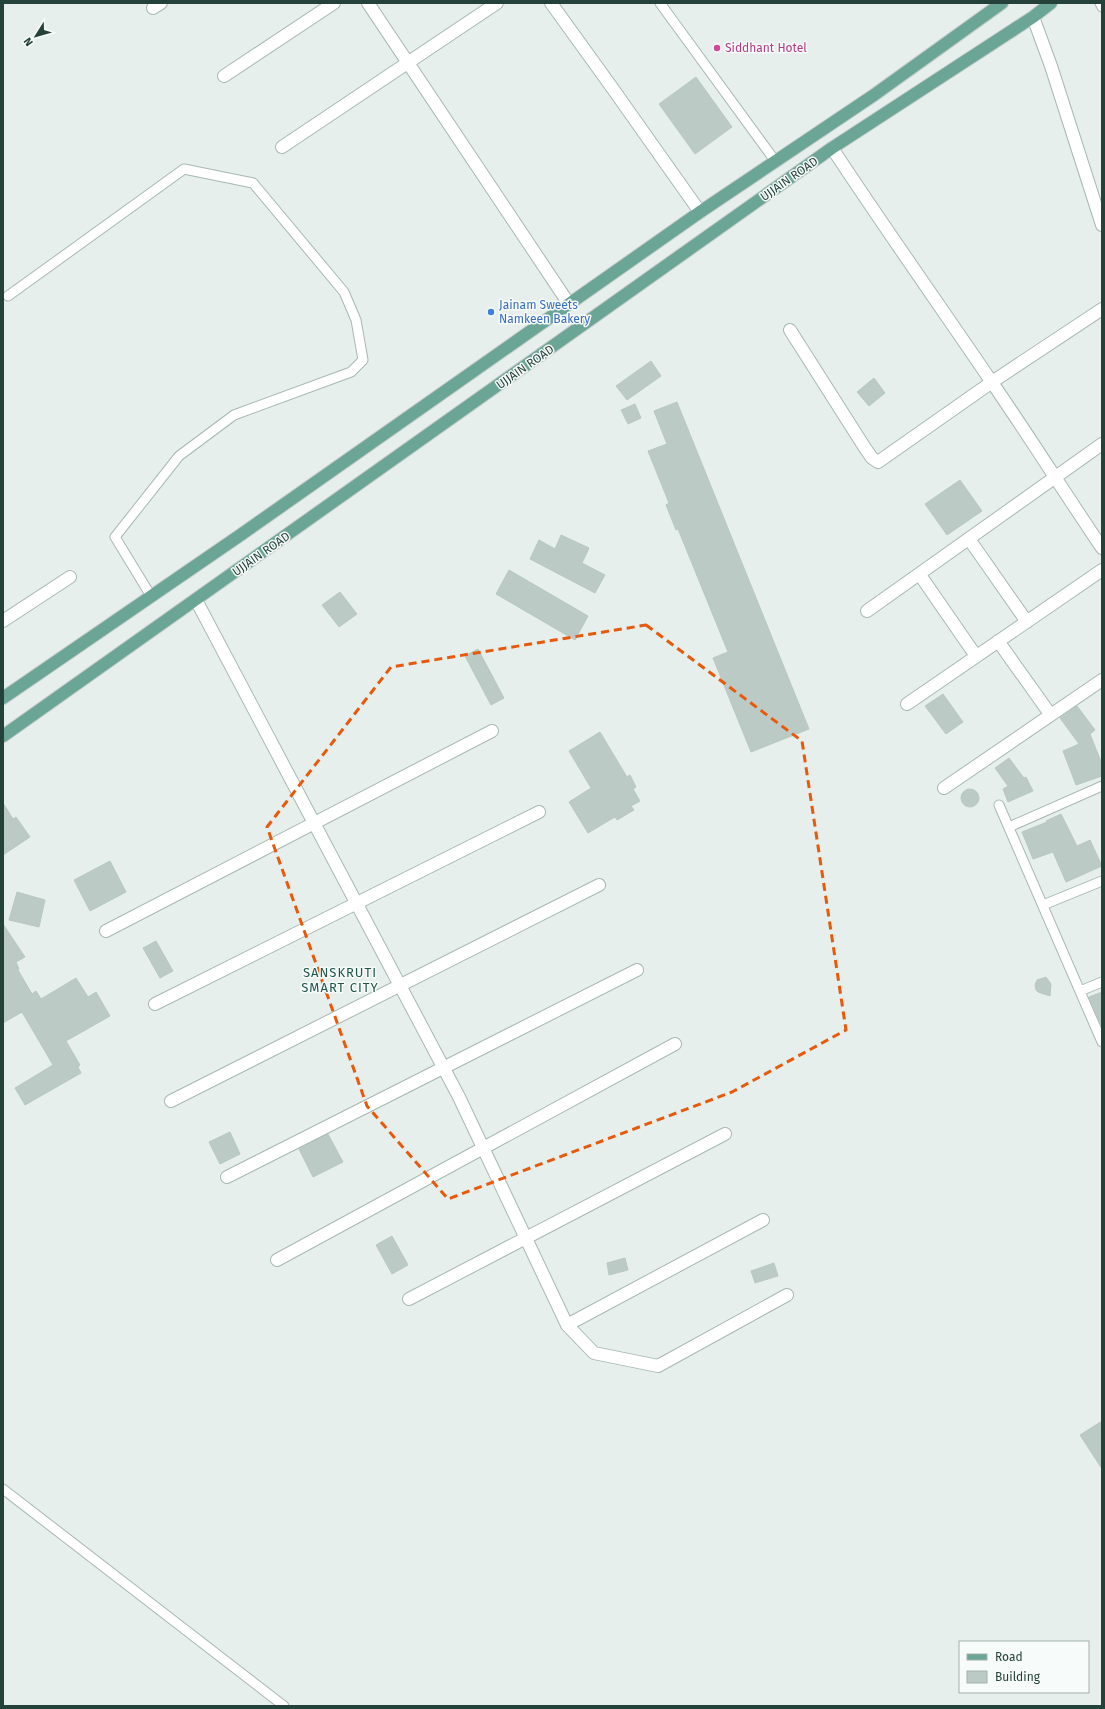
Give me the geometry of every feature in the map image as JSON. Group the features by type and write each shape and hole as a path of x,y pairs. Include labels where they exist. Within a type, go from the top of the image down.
{"main road":[{"name":"UJJAIN ROAD","path":"3,698 700,212 891,83 1002,3"},
{"name":"UJJAIN ROAD","path":"3,736 832,148 1033,17 1051,3"}],"street":[{"path":"224,76 334,3"},
{"path":"368,3 569,304"},
{"path":"282,147 497,3"},
{"path":"551,3 700,212"},
{"path":"1033,17 1051,66 1102,225"},
{"path":"832,148 900,251 992,382 1054,478 1102,548"},
{"path":"790,330 865,448 872,458 878,462 992,382 1102,309"},
{"path":"867,611 1102,444"},
{"path":"969,539 1027,622"},
{"path":"907,704 1102,570"},
{"path":"920,574 976,656"},
{"path":"3,621 70,577"},
{"path":"196,600 444,1067 484,1148 567,1325 594,1352 658,1366 787,1294"},
{"path":"998,641 1050,714"},
{"path":"944,788 1050,714 1102,680"},
{"path":"106,931 492,731"},
{"path":"155,1004 539,812"},
{"path":"171,1101 599,885"},
{"path":"227,1177 637,970"},
{"path":"277,1260 675,1044"},
{"path":"409,1299 725,1134"},
{"path":"567,1325 763,1220"}],"lane":[{"path":"660,3 776,162"},
{"path":"1100,3 1102,7"},
{"path":"8,296 184,169 253,182 344,292 356,320 363,360 351,372 234,415 179,456 115,537 151,596"},
{"path":"1009,827 1102,786"},
{"path":"999,804 1102,1042"},
{"path":"1043,905 1102,881"},
{"path":"1080,991 1102,982"},
{"path":"3,1489 284,1706"}],"highlighted area":[{"path":"646,625 802,741 846,1030 732,1092 448,1199 367,1106 267,827 391,667"}],"building":[{"path":"696,77 732,127 695,154 659,104"},
{"path":"651,361 661,376 627,400 616,386"},
{"path":"874,378 885,393 869,406 857,392"},
{"path":"677,402 809,729 751,752 713,658 728,652 678,529 676,530 666,505 669,503 648,451 667,444 654,411"},
{"path":"635,404 641,418 628,424 621,410"},
{"path":"960,480 982,511 947,535 925,504"},
{"path":"561,535 589,548 582,563 605,575 595,593 530,559 539,540 555,549"},
{"path":"509,570 588,616 575,640 496,594"},
{"path":"340,592 357,614 339,627 322,605"},
{"path":"478,649 504,698 491,705 465,656"},
{"path":"943,694 963,722 946,734 925,706"},
{"path":"1077,706 1095,730 1090,734 1102,764 1102,776 1076,785 1063,751 1079,744 1060,718"},
{"path":"600,732 627,777 630,775 636,787 633,789 640,801 631,806 634,810 617,820 615,817 588,833 569,802 591,788 569,751"},
{"path":"1009,758 1024,778 1026,777 1033,791 1008,802 1003,789 1008,786 995,768"},
{"path":"966,789 974,789 979,794 977,805 974,807 966,807 961,802 961,794"},
{"path":"3,803 13,819 16,817 30,837 3,855"},
{"path":"1061,814 1077,846 1090,840 1102,866 1066,882 1053,852 1033,859 1022,832 1047,822 1046,821"},
{"path":"110,861 126,892 90,911 74,880"},
{"path":"17,892 45,900 39,927 9,920"},
{"path":"3,924 25,957 16,962 19,969 18,970 32,994 36,991 41,999 76,978 88,997 96,992 110,1016 66,1041 80,1065 78,1067 81,1073 25,1105 15,1088 53,1065 22,1012 3,1023"},
{"path":"156,941 173,971 160,978 143,948"},
{"path":"1046,977 1051,984 1050,996 1036,990 1035,985 1037,980"},
{"path":"1102,992 1102,1027 1089,997"},
{"path":"230,1132 240,1154 220,1164 209,1142"},
{"path":"328,1134 343,1162 313,1177 299,1149"},
{"path":"392,1236 408,1265 392,1274 376,1245"},
{"path":"625,1258 628,1270 609,1275 607,1263"},
{"path":"774,1263 778,1276 755,1283 751,1271"},
{"path":"1102,1421 1102,1469 1080,1435"}],"place":[{"name":"Siddhant Hotel","path":"717,48"},
{"name":"Jainam Sweets Namkeen Bakery","path":"491,312"}],"district":[{"name":"SANSKRUTI SMART CITY","path":"340,980"}]}
